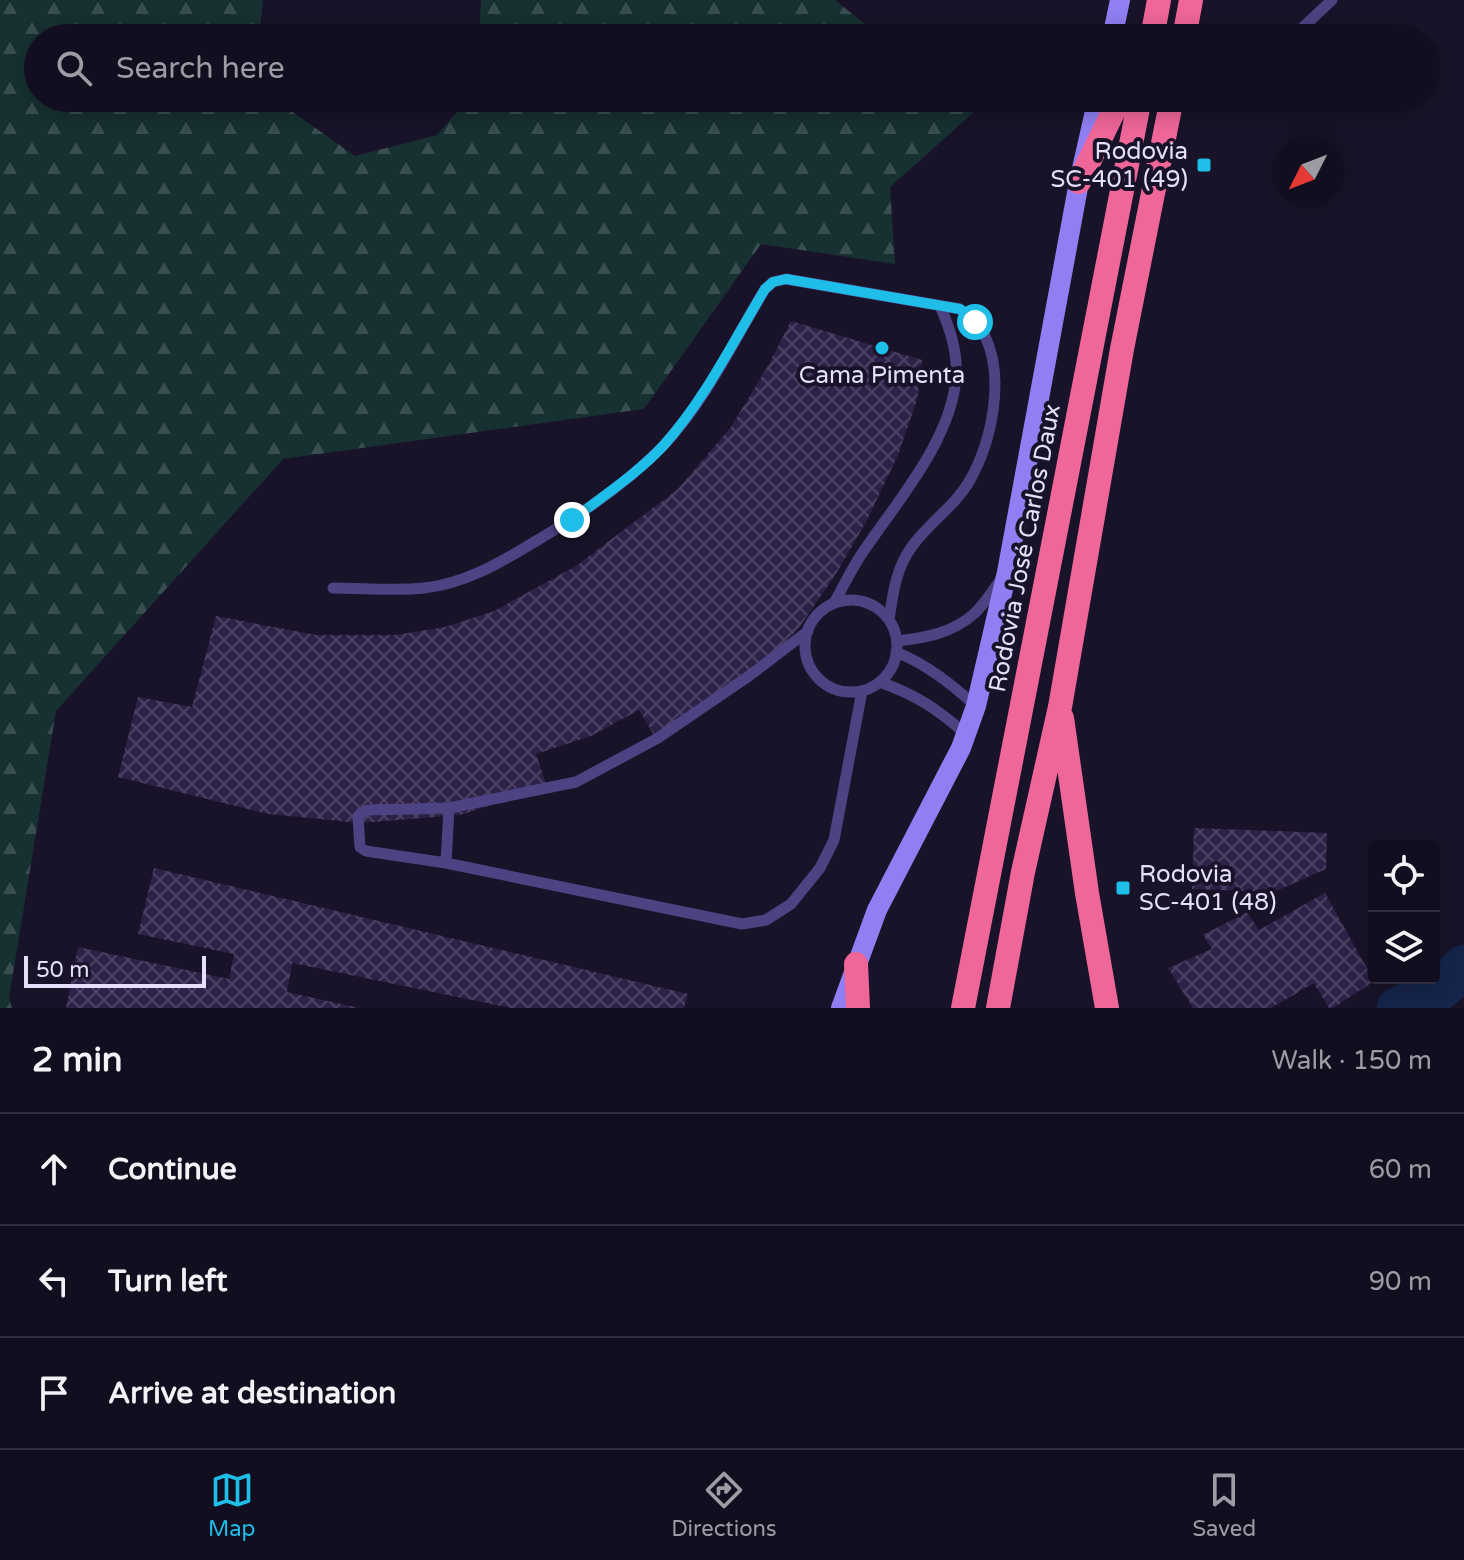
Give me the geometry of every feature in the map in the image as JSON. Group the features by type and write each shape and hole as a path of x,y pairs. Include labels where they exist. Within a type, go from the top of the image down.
{"highway":[{"path":"1155,24 1159,0"},
{"path":"1186,24 1191,0"},
{"path":"1079,182 1113,112"},
{"name":"Rodovia José Carlos Daux","path":"963,1008 1137,112"},
{"path":"998,1008 1023,872 1060,707 1122,349 1169,112"},
{"path":"1060,707 1107,1008"},
{"path":"856,964 858,1008"}],"main road":[{"path":"1115,24 1120,0"},
{"path":"841,1008 856,964 897,868 967,735 976,706 1007,572 1079,182 1095,112"}],"lane":[{"path":"1306,24 1332,0"},
{"path":"333,588 426,588 466,578 507,559 572,520 662,447 694,407 765,289 773,282 786,279 960,309 975,322 985,337 991,356 994,402 990,431 970,480 912,545 897,574 889,620"},
{"path":"834,603 858,601 881,611 889,620 897,647 888,674 862,691 841,691 830,687 814,673 806,653 808,631 814,619 834,603 860,557 920,468 944,423 956,377 955,349 940,306"},
{"path":"897,647 947,630 975,613 1007,572"},
{"path":"808,631 658,738 576,782 449,808 368,810 358,817 358,842 366,851 446,863 742,924 766,920 791,904 820,868 834,840 862,691"},
{"path":"897,647 941,676 976,706"},
{"path":"880,682 921,699 967,735"},
{"path":"446,863 449,808"}],"green space":[{"path":"0,0 263,0 260,24 24,24 24,112 293,112 355,156 437,135 457,112 974,112 890,187 895,264 761,244 644,409 283,459 56,711 9,998 12,1008 0,1008"},
{"path":"481,0 835,0 865,24 480,24"}],"building":[{"path":"791,321 922,360 917,400 898,455 867,520 836,574 798,629 740,686 658,742 639,710 591,736 536,754 547,787 460,815 361,823 268,814 118,777 138,697 192,707 216,616 316,635 395,635 445,627 494,611 576,566 678,489 731,427"},
{"path":"1194,828 1327,833 1326,869 1274,892 1192,889"},
{"path":"154,868 688,994 684,1008 511,1008 292,963 287,992 359,1008 66,1008 78,947 229,979 234,954 138,934"},
{"path":"1325,893 1368,970 1369,984 1333,1008 1329,1008 1314,983 1271,1008 1193,1008 1168,968 1212,949 1203,935 1247,912 1259,930"}],"waterway":[{"path":"1399,1008 1433,994 1464,967"}],"place":[{"name":"Rodovia SC-401 (49)","path":"1204,165"},
{"name":"Cama Pimenta","path":"882,348"},
{"name":"Rodovia SC-401 (48)","path":"1123,888"}],"route":[{"path":"572,520 662,447 694,407 765,289 773,282 786,279 960,309 975,322"}]}
